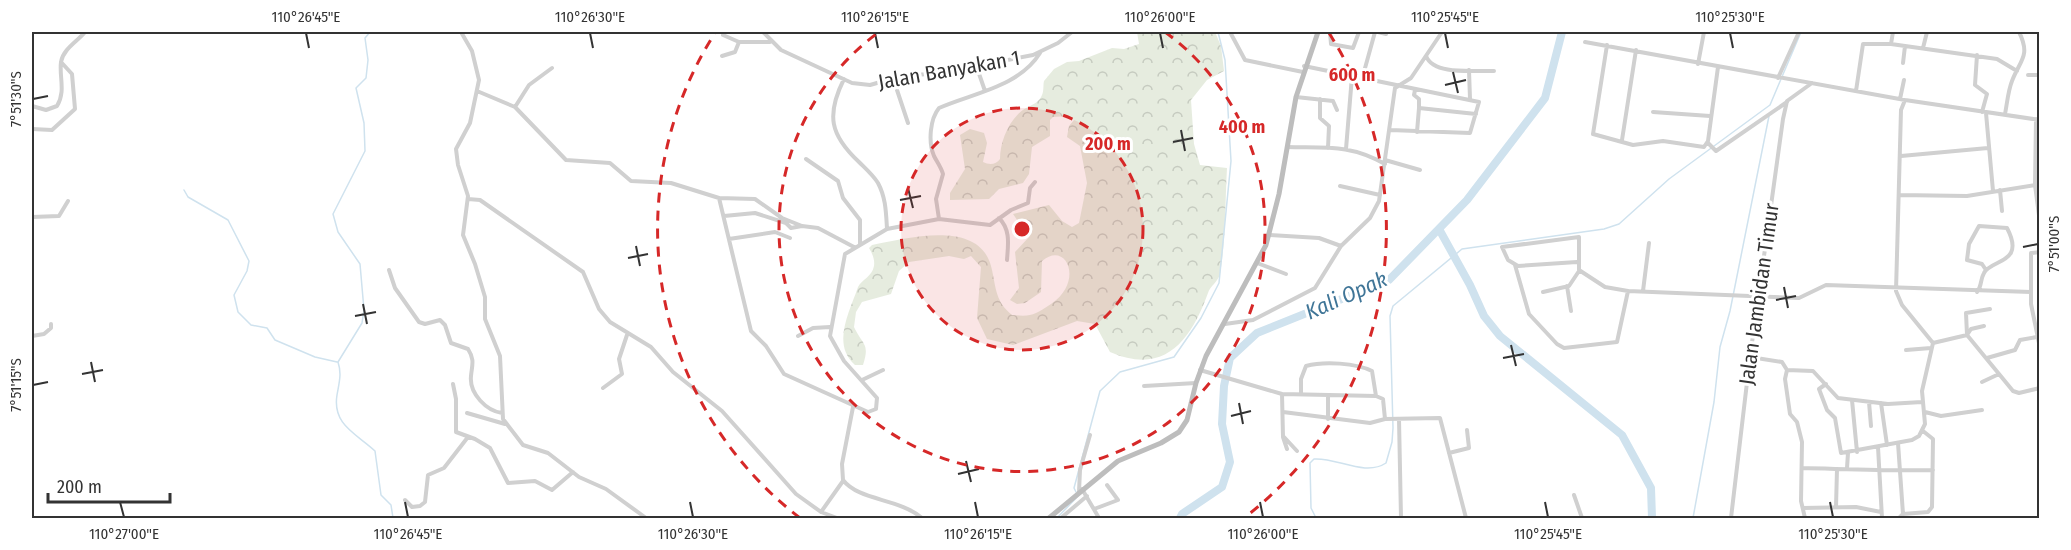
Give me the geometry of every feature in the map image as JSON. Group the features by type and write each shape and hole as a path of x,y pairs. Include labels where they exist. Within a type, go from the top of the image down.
{"main road":[{"path":"1049,519 1080,491 1125,457 1161,443 1179,432 1191,413 1200,370 1257,263 1269,235 1296,97 1318,32"}],"street":[{"path":"32,106 46,110 57,106 62,93 61,62 64,53 85,32"},
{"name":"Jalan Banyakan 1","path":"763,32 771,42 786,53 863,85 893,78 946,72 1041,53 1072,32"},
{"path":"1230,32 1245,60 1352,76 1479,102 1470,134 1390,130"},
{"path":"1330,32 1331,44 1353,48 1359,32"},
{"path":"1362,79 1379,32 1386,34"},
{"path":"1397,86 1409,80 1442,32"},
{"path":"1698,64 1704,32"},
{"path":"1781,78 1799,32"},
{"path":"1891,44 1893,32"},
{"path":"1923,48 1927,32"},
{"path":"2005,114 2010,86 2025,52 2019,32"},
{"path":"463,33 472,51 479,80 470,123 456,149 468,199 464,214 463,235 485,297 485,319 500,356 502,413 506,424 523,446 548,453 573,472 606,489 646,519"},
{"path":"723,35 739,42 771,42"},
{"path":"722,56 735,52 739,42"},
{"path":"1585,42 1902,100 2038,120 2035,185 2040,223"},
{"path":"1856,91 1863,44 1891,44 1997,58 2017,71"},
{"path":"1607,45 1593,134 1622,140 1633,145 1669,142 1699,148 1708,143"},
{"path":"1903,63 1905,46"},
{"path":"1622,140 1636,50"},
{"path":"939,219 936,199 943,174 932,152 932,118 939,108 985,91 1024,71 1041,53"},
{"path":"1425,56 1428,62 1438,68 1494,71"},
{"path":"1977,56 1975,85 1987,94 1984,113 1993,191"},
{"path":"32,129 52,130 75,109 72,74 61,62"},
{"path":"976,65 985,91"},
{"path":"515,107 529,85 552,68"},
{"path":"1708,143 1718,68"},
{"path":"1469,70 1470,99"},
{"path":"2028,75 2040,75"},
{"path":"1346,149 1352,76"},
{"path":"893,78 908,123"},
{"path":"844,79 833,101 836,131 840,143 878,183 886,207 887,229"},
{"path":"1826,384 1819,389 1827,410 1835,418 1839,452 1857,452 1887,446 1915,438 1923,431 1925,412 1922,402 1932,345 1902,305 1896,289 1901,110 1904,80"},
{"path":"1708,143 1714,148 1812,83"},
{"path":"1225,324 1257,318 1315,288 1341,246 1370,218 1380,195 1397,86"},
{"path":"1415,90 1419,108 1417,132"},
{"path":"477,91 515,107 566,160 610,163 631,181 671,183 719,198 754,199 775,214 802,226 825,230 854,247"},
{"path":"1296,97 1333,101 1337,110"},
{"path":"1320,99 1320,118 1329,126 1328,148"},
{"name":"Jalan Jambidan Timur","path":"1731,519 1750,357 1787,101"},
{"path":"1419,108 1476,114"},
{"path":"1653,112 1710,116"},
{"path":"1286,147 1346,149 1365,153 1385,162 1420,170"},
{"path":"1900,156 1988,148"},
{"path":"806,159 838,181 843,198 860,220 860,244"},
{"path":"719,198 751,331 766,346 784,374 868,412 878,405 874,393 837,352 832,343 830,327 843,258 854,247 887,229 939,219 988,226 1028,203 1030,188 1035,182"},
{"path":"1899,195 1967,196 2035,185"},
{"path":"1340,186 1380,195"},
{"path":"2000,190 2002,211"},
{"path":"468,199 480,200 578,268 586,276 604,316 627,334 651,347 678,376 722,411 786,484 821,512 837,519"},
{"path":"32,217 59,216 68,201"},
{"path":"724,216 755,213 786,223 790,228 802,226"},
{"path":"999,218 1005,225 1009,240 1007,260"},
{"path":"1977,292 1986,270 2005,259 2011,252 2011,239 2007,228 1979,226 1971,238 1967,260 1982,264 1986,270"},
{"path":"729,239 775,232 790,238"},
{"path":"1269,235 1319,238 1341,246"},
{"path":"1577,262 1515,265 1508,260 1502,247 1579,237 1577,262 1579,270 1602,286 1628,291 1801,298 1821,285 2040,297"},
{"path":"1643,291 1649,243"},
{"path":"2040,252 2031,253 2031,295 2040,348"},
{"path":"1257,263 1287,274"},
{"path":"1515,265 1529,314 1546,334 1564,348 1579,345 1610,345 1617,342 1628,291"},
{"path":"389,270 395,288 419,322 425,324 440,320 445,325 451,343 468,350 473,364 471,381 479,399 488,409 502,413"},
{"path":"1543,292 1567,286 1579,270"},
{"path":"1567,286 1571,311"},
{"path":"1990,309 1966,313 1967,334 2016,392 2040,388"},
{"path":"32,336 47,332 51,324"},
{"path":"1906,350 1932,345 1984,326"},
{"path":"798,336 813,328 830,327"},
{"path":"603,388 622,374 619,359 627,334"},
{"path":"1987,358 2015,351 2020,340 2037,337"},
{"path":"1750,357 1782,362 1787,370 1785,379 1790,414 1797,422 1799,432 1805,519"},
{"path":"1301,394 1301,379 1306,366 1332,364 1349,365 1372,371 1376,396"},
{"path":"862,380 883,370"},
{"path":"1200,370 1282,394 1376,396 1383,399 1385,419"},
{"path":"1787,370 1813,371 1838,398 1881,403 1922,402"},
{"path":"1982,382 1999,374"},
{"path":"1144,386 1196,383"},
{"path":"453,384 456,399 456,432 490,448 506,481 510,484 535,481 552,490 573,472"},
{"path":"1282,394 1283,436 1287,449"},
{"path":"1328,394 1328,418"},
{"path":"1852,400 1857,452"},
{"path":"1869,402 1870,426"},
{"path":"1881,403 1887,446"},
{"path":"821,512 843,480 842,464 853,407"},
{"path":"1925,412 1941,416 1982,410"},
{"path":"1282,412 1370,423 1385,419 1440,418 1466,519"},
{"path":"467,413 506,424"},
{"path":"1395,419 1401,519"},
{"path":"1449,453 1469,448 1467,430"},
{"path":"1898,443 1901,517 1928,512 1932,507 1933,439 1923,431"},
{"path":"1090,435 1080,470 1080,491 1087,496 1100,519"},
{"path":"405,500 412,507 420,506 425,502 428,475 444,468 468,436"},
{"path":"1283,436 1298,451"},
{"path":"1878,447 1882,519"},
{"path":"1847,468 1848,453"},
{"path":"1803,468 1847,468 1861,472 1933,470"},
{"path":"1836,507 1837,469"},
{"path":"843,480 866,494 904,505 922,519"},
{"path":"1094,509 1118,500 1107,485"},
{"path":"1574,495 1582,519"},
{"path":"1061,519 1087,496"},
{"path":"1803,508 1859,507 1881,512"},
{"path":"1912,514 1917,519"}],"green space":[{"path":"1137,32 1215,32 1221,46 1224,71 1207,80 1191,100 1194,144 1200,165 1227,168 1222,261 1219,277 1209,291 1184,339 1161,356 1146,360 1110,352 1095,324 1077,321 1013,345 987,339 977,318 981,267 971,256 964,259 949,256 909,262 899,271 891,294 862,302 856,312 854,327 866,352 863,365 855,365 848,357 844,347 844,327 858,287 873,270 874,259 869,248 872,245 942,235 959,237 974,243 985,254 1000,300 1012,315 1024,316 1036,313 1061,295 1067,285 1068,266 1064,259 1051,256 1042,261 1041,292 1025,303 1017,304 1010,300 1019,288 1015,252 1029,237 1013,214 1049,205 1062,221 1072,227 1079,223 1087,183 1080,146 1067,137 1069,126 1074,120 1068,116 1053,117 1050,120 1050,136 1032,147 1029,174 1023,183 999,189 989,199 950,200 950,193 965,169 960,135 970,129 984,133 987,143 983,162 990,164 996,162 1000,159 1004,137 1011,123 1016,116 1039,99 1043,93 1044,81 1054,69 1067,62 1079,61 1112,48 1124,49 1139,44"}],"waterway":[{"path":"370,32 365,38 368,60 366,78 356,88 364,123 365,151 333,214 338,232 360,264 364,310 362,323 338,362 340,375 336,405 338,414 347,428 375,451 381,495 391,505 393,518"},
{"path":"1076,492 1074,488 1100,391 1120,372 1174,357 1201,318 1219,283 1231,161 1225,60 1218,32"},
{"name":"Kali Opak","path":"1180,518 1182,514 1222,487 1230,462 1222,424 1224,386 1230,358 1257,333 1389,280 1467,200 1545,98 1562,32"},
{"path":"1316,518 1311,508 1310,463 1314,459 1369,468 1386,463 1393,428 1390,316 1393,306 1462,249 1604,229 1619,224 1669,179 1770,105 1801,32"},
{"path":"1693,518 1714,402 1720,347 1730,311 1769,116"},
{"path":"184,190 188,197 228,220 249,261 247,271 234,295 238,312 251,325 267,328 275,340 315,357 337,362"},
{"path":"1439,229 1470,285 1484,316 1500,336 1622,435 1651,488 1652,518"},
{"path":"1057,518 1078,496"}]}
